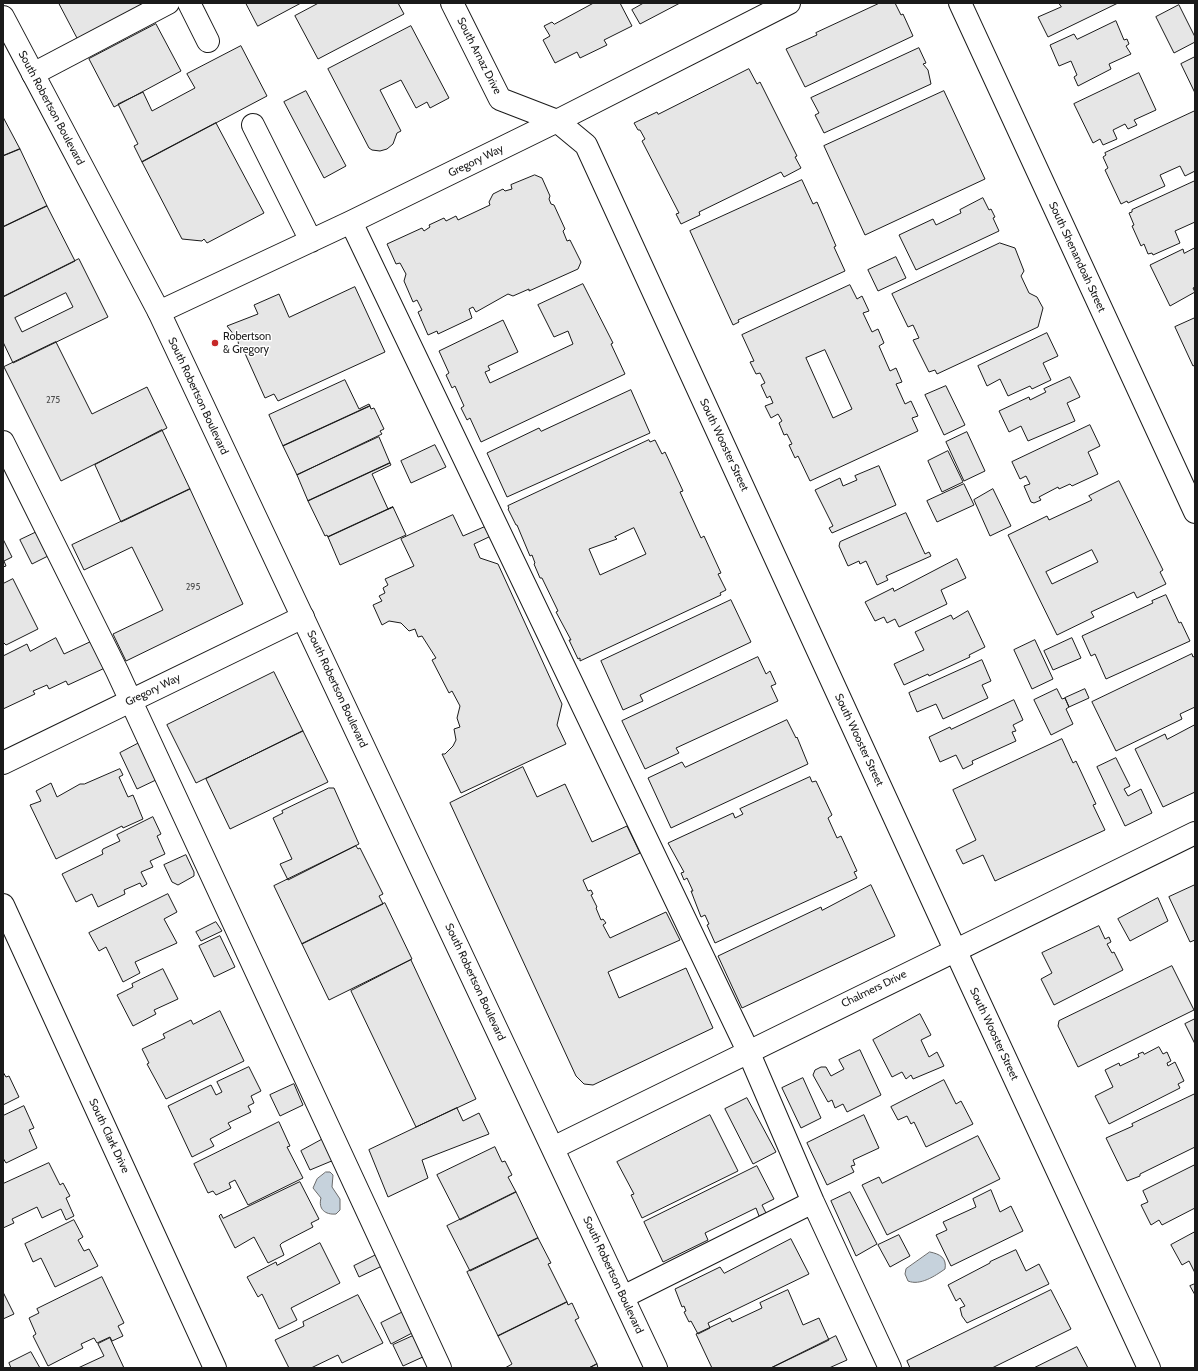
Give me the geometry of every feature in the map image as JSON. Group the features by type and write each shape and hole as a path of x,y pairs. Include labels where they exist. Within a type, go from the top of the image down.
{"street":[{"path":"33,74 168,3"},
{"path":"189,3 208,41"},
{"name":"South Arnaz Drive","path":"452,3 500,98 557,121"},
{"name":"Gregory Way","path":"159,312 351,222 557,121 789,3"},
{"name":"South Shenandoah Street","path":"960,3 1195,512"},
{"name":"South Robertson Boulevard","path":"3,17 159,312 656,1368"},
{"name":"South Wooster Street","path":"557,121 586,145 1149,1368"},
{"path":"253,125 311,241"},
{"path":"351,222 748,1051 813,1202 890,1368"},
{"path":"3,442 130,701 440,1368"},
{"name":"Gregory Way","path":"3,763 303,617"},
{"name":"Chalmers Drive","path":"553,1148 1195,832"},
{"name":"South Clark Drive","path":"3,905 215,1368"},
{"path":"623,1297 813,1202"}],"shaded area":[{"path":"326,1172 330,1172 333,1175 332,1187 340,1199 340,1210 336,1214 323,1210 320,1202 321,1198 313,1188 317,1179"},
{"path":"930,1252 937,1254 944,1259 945,1269 922,1281 908,1281 905,1274 906,1269"}],"building":[{"path":"59,3 148,3 79,41"},
{"path":"246,3 301,3 258,26"},
{"path":"319,3 398,3 404,14 318,59 295,16"},
{"path":"594,3 620,3 632,26 604,40 607,45 580,58 577,52 555,63 543,40 550,36 544,26 552,22 554,24"},
{"path":"644,3 680,3 640,24 632,10"},
{"path":"880,3 895,3 901,15 903,14 913,36 805,87 786,49"},
{"path":"1059,3 1118,3 1048,37 1038,17 1061,7"},
{"path":"1179,5 1195,37 1195,42 1174,53 1156,17"},
{"path":"1116,21 1124,40 1127,39 1129,44 1126,46 1131,54 1109,64 1111,69 1078,86 1074,77 1077,75 1071,61 1059,66 1050,45 1074,34 1077,39"},
{"path":"156,24 181,71 114,107 89,59"},
{"path":"411,26 449,98 430,108 427,102 416,108 401,80 380,90 401,131 397,133 393,144 387,149 380,151 372,150 369,148 328,69"},
{"path":"241,46 267,96 142,162 134,146 138,144 118,104 143,92 152,111 195,88 187,74"},
{"path":"919,48 926,63 923,64 928,70 931,84 824,133 815,115 819,113 811,98"},
{"path":"1195,57 1195,93 1181,64"},
{"path":"749,69 757,84 760,82 797,156 795,157 801,168 784,177 781,172 699,212 700,215 681,224 676,214 679,213 642,141 645,139 634,123 657,112 658,114"},
{"path":"1139,73 1156,110 1134,120 1137,125 1128,129 1125,124 1113,130 1117,139 1103,145 1100,139 1093,143 1074,104"},
{"path":"306,91 346,166 324,178 284,102"},
{"path":"944,91 985,179 865,235 824,146"},
{"path":"1195,111 1195,171 1185,176 1180,166 1160,175 1165,186 1128,203 1127,201 1121,204 1105,170 1108,168 1103,157 1106,155 1105,153"},
{"path":"3,117 20,149 3,156"},
{"path":"216,123 264,213 207,243 204,239 202,241 182,239 142,162"},
{"path":"20,149 47,206 3,227 3,156"},
{"path":"535,175 542,178 550,196 549,199 551,204 554,205 565,229 563,231 567,241 570,240 581,262 578,269 529,291 529,289 513,296 508,294 476,312 473,307 469,309 472,318 438,334 437,331 428,335 418,312 422,310 417,300 413,302 404,281 406,274 400,263 396,264 387,244 422,228 424,231 430,227 429,225 444,218 446,221 456,216 458,220 490,205 489,202 493,194 503,189 505,191 512,189 511,185"},
{"path":"802,180 813,204 817,202 845,271 738,320 739,322 733,325 690,231"},
{"path":"1195,181 1195,222 1175,231 1180,243 1153,255 1152,253 1148,254 1144,244 1141,246 1132,226 1134,225 1129,213 1132,212 1132,210"},
{"path":"983,198 989,210 991,209 995,217 993,218 999,231 916,270 899,235 933,219 936,225 961,213 960,210"},
{"path":"47,206 75,261 3,297 3,227"},
{"path":"1000,243 1015,248 1024,271 1021,276 1029,293 1037,297 1043,308 1038,327 937,374 935,370 929,372 913,340 919,338 913,325 908,327 892,294"},
{"path":"1195,248 1195,287 1193,288 1195,292 1170,306 1150,265 1183,249 1184,253"},
{"path":"896,257 906,278 878,291 868,270"},
{"path":"79,259 108,317 13,363 3,342 3,297","holes":["66,293 73,307 22,332 15,318"]},
{"path":"583,284 613,343 611,344 625,374 481,442 470,418 467,420 461,408 464,406 455,386 452,388 446,375 449,373 439,351 503,320 518,352 488,366 490,370 485,372 490,383 573,344 568,331 554,337 538,305"},
{"path":"850,285 857,299 862,296 869,311 863,313 872,332 878,329 884,343 879,346 890,371 896,368 902,382 896,384 905,404 911,401 918,416 912,418 918,431 810,481 798,456 795,458 789,445 792,444 787,434 784,435 779,423 782,421 778,414 771,418 765,406 773,403 770,396 767,398 761,385 765,383 760,373 756,374 750,362 754,361 742,335","holes":["825,350 852,409 833,418 806,358"]},
{"path":"355,287 385,352 278,401 274,394 265,398 243,349 239,351 238,340 227,326 258,314 254,305 279,294 289,317"},
{"path":"1195,318 1195,365 1193,366 1175,327"},
{"path":"1047,333 1058,356 1043,363 1051,380 1032,389 1030,386 1008,396 1000,379 987,386 978,366"},
{"path":"56,342 92,414 147,387 167,428 61,481 4,367"},
{"path":"1070,377 1080,397 1067,403 1075,421 1028,441 1021,426 1009,432 999,411 1029,397 1030,400 1046,392 1044,389"},
{"path":"345,380 359,409 369,404 370,406 283,446 269,415"},
{"path":"946,386 965,425 944,435 925,395"},
{"path":"631,390 650,433 507,497 487,453 539,428 541,431"},
{"path":"370,406 371,409 374,408 384,429 380,431 382,434 297,475 283,446"},
{"path":"1090,425 1100,446 1088,452 1098,474 1072,486 1070,484 1059,489 1058,487 1039,497 1041,500 1034,503 1031,502 1024,486 1030,484 1026,476 1020,479 1012,462"},
{"path":"162,430 190,489 121,522 95,465"},
{"path":"967,432 985,471 964,481 946,442"},
{"path":"379,437 390,463 308,501 297,475"},
{"path":"649,440 650,442 655,440 662,454 665,452 683,491 680,492 701,538 704,536 721,573 718,574 726,590 720,593 721,595 580,661 580,658 578,659 569,640 571,640 556,612 558,611 542,578 540,578 532,555 530,556 517,525 508,509 508,506","holes":["634,528 646,554 600,575 589,549 617,539 615,537"]},
{"path":"435,445 446,467 411,483 401,461"},
{"path":"948,451 963,482 942,492 928,461"},
{"path":"390,463 391,465 372,474 388,509 393,507 328,537 327,535 325,536 308,501"},
{"path":"879,466 896,505 832,533 829,528 833,526 815,490 840,478 843,486 857,480 855,476"},
{"path":"1119,481 1163,570 1160,572 1166,584 1137,598 1134,592 1091,612 1094,617 1057,635 1008,535 1047,516 1049,520 1092,500 1089,496","holes":["1092,550 1098,562 1052,584 1046,572"]},
{"path":"964,484 974,505 937,522 927,501"},
{"path":"190,489 243,604 126,661 113,634 163,610 132,547 84,570 72,545"},
{"path":"993,489 1011,526 990,536 974,500"},
{"path":"393,507 406,535 340,565 328,537"},
{"path":"906,513 925,554 929,552 931,556 886,576 888,580 877,585 866,561 860,564 859,561 848,566 839,546 840,542"},
{"path":"453,515 463,536 486,526 491,536 474,544 480,558 498,564 562,704 557,725 566,744 461,793 442,754 445,754 453,746 456,740 454,729 460,727 457,718 460,706 452,691 449,693 432,660 436,658 422,636 418,637 415,629 409,631 401,623 389,621 382,625 373,605 382,601 379,596 385,593 383,588 388,585 385,579 414,566 401,539"},
{"path":"43,529 54,553 32,564 20,540"},
{"path":"3,539 12,557 4,561 6,566 3,567"},
{"path":"957,559 966,578 941,590 947,604 899,627 895,619 887,623 884,617 875,621 865,602 893,588 894,591"},
{"path":"13,579 38,629 6,645 3,642 3,584"},
{"path":"1166,595 1179,623 1181,622 1190,641 1106,679 1095,654 1091,656 1082,636 1153,603 1152,601"},
{"path":"731,600 751,642 640,695 643,701 623,710 601,661"},
{"path":"968,611 985,647 969,655 970,657 929,676 928,674 904,685 894,664 924,650 915,632 951,615 953,619"},
{"path":"56,638 64,654 94,640 107,667 68,685 66,681 49,689 47,685 33,691 35,694 3,709 3,656 27,644 30,651"},
{"path":"1072,638 1081,658 1053,670 1044,651"},
{"path":"1035,640 1053,679 1032,689 1014,650"},
{"path":"1192,654 1193,657 1195,656 1195,707 1180,714 1182,719 1116,751 1092,702"},
{"path":"758,657 766,674 770,671 776,684 771,686 778,701 676,748 679,753 645,769 622,721"},
{"path":"982,660 991,681 982,685 988,698 943,719 936,704 917,712 909,693"},
{"path":"274,672 303,731 196,783 167,725"},
{"path":"1057,689 1062,699 1065,698 1069,707 1066,709 1073,724 1051,735 1034,700"},
{"path":"1085,689 1089,698 1069,707 1065,698"},
{"path":"1014,700 1023,720 1013,725 1016,731 1012,732 1016,741 972,761 973,764 963,769 956,755 940,762 929,737 950,727 951,729"},
{"path":"787,720 796,738 797,737 808,764 671,828 648,778 682,762 685,767"},
{"path":"1195,725 1195,792 1163,807 1135,749 1165,734 1167,739"},
{"path":"303,731 328,782 230,829 206,779"},
{"path":"1062,739 1073,763 1076,761 1096,804 1093,805 1105,830 995,881 983,855 963,864 956,850 976,840 953,790"},
{"path":"141,742 158,779 137,789 120,753"},
{"path":"1116,758 1130,786 1124,789 1128,796 1141,789 1152,813 1125,826 1097,767"},
{"path":"523,767 537,797 565,784 592,842 627,826 640,853 583,880 588,891 591,890 593,894 591,895 597,907 596,908 601,920 603,919 606,923 603,925 610,938 666,912 680,940 608,972 619,998 686,968 713,1028 593,1085 584,1084 576,1076 450,803"},
{"path":"120,769 123,775 119,777 128,797 133,795 143,819 123,828 122,826 56,859 30,805 41,801 36,791 51,783 57,797 80,784 84,784"},
{"path":"810,777 812,782 816,781 832,815 828,818 837,838 841,836 857,871 854,872 857,878 715,943 707,925 709,924 705,915 701,917 691,891 693,891 687,878 684,880 681,873 684,872 668,843 733,813 735,818 743,814 740,809"},
{"path":"329,788 334,788 359,844 288,880 280,864 292,859 273,818 283,813 282,811"},
{"path":"153,817 161,834 157,836 165,854 150,861 153,867 141,872 147,884 142,887 140,883 124,890 125,894 98,907 92,894 76,902 62,874 103,854 103,849 120,841 117,835"},
{"path":"356,846 358,849 360,848 383,894 379,896 383,904 302,944 274,886"},
{"path":"186,855 194,872 194,876 178,885 172,882 164,865"},
{"path":"871,885 895,936 742,1008 718,956 821,907 822,910"},
{"path":"1195,885 1195,940 1190,942 1169,897"},
{"path":"168,894 177,912 164,919 177,943 135,962 140,973 123,982 106,947 99,951 89,933"},
{"path":"1158,898 1168,921 1130,941 1118,919"},
{"path":"385,903 412,959 329,1000 302,944"},
{"path":"216,922 222,931 201,941 196,932"},
{"path":"1099,926 1105,939 1109,937 1111,942 1107,944 1112,953 1114,952 1123,970 1054,1005 1041,979 1052,973 1042,953"},
{"path":"220,936 235,967 214,977 199,946"},
{"path":"411,960 476,1099 416,1127 351,991"},
{"path":"1172,966 1194,1010 1078,1067 1058,1026 1059,1021"},
{"path":"163,969 178,999 154,1010 156,1014 133,1026 117,995 133,987 132,984"},
{"path":"220,1011 244,1061 166,1099 147,1064 149,1063 142,1049 165,1038 163,1034 191,1020 193,1024"},
{"path":"920,1014 931,1035 921,1040 929,1057 937,1052 944,1066 913,1079 911,1075 906,1079 902,1072 892,1077 873,1040"},
{"path":"1195,1019 1195,1044 1185,1024"},
{"path":"1159,1047 1163,1054 1167,1052 1171,1061 1167,1063 1168,1066 1175,1062 1184,1081 1178,1084 1180,1088 1109,1124 1095,1096 1113,1087 1105,1070 1119,1063 1120,1066 1139,1057 1138,1054 1143,1052 1144,1054"},
{"path":"860,1050 881,1095 847,1112 843,1104 835,1108 832,1100 828,1102 813,1075 815,1070 821,1067 826,1067 831,1076 844,1069 839,1060"},
{"path":"249,1067 261,1091 251,1096 254,1103 248,1106 251,1112 228,1123 231,1128 210,1139 214,1146 192,1157 168,1106 211,1085 216,1095 222,1092 217,1082"},
{"path":"3,1072 6,1077 9,1076 19,1097 3,1105"},
{"path":"803,1078 821,1118 801,1128 782,1088"},
{"path":"944,1080 956,1104 961,1101 973,1124 926,1147 914,1122 911,1124 907,1116 898,1120 891,1107"},
{"path":"294,1084 303,1105 280,1116 270,1095"},
{"path":"1195,1094 1195,1147 1140,1174 1140,1176 1127,1181 1106,1138 1133,1126 1132,1124"},
{"path":"747,1098 776,1152 753,1164 725,1109"},
{"path":"24,1106 34,1128 29,1130 37,1148 6,1163 3,1158 3,1116"},
{"path":"457,1108 463,1121 479,1113 489,1134 422,1160 428,1178 388,1197 369,1150"},
{"path":"710,1115 738,1171 642,1218 631,1195 634,1194 617,1162"},
{"path":"864,1115 879,1148 853,1160 855,1165 851,1166 854,1172 827,1185 807,1143"},
{"path":"279,1122 290,1146 287,1147 303,1178 248,1205 235,1180 229,1183 231,1188 216,1195 213,1191 208,1193 194,1164"},
{"path":"978,1136 1000,1179 887,1235 862,1185 879,1177 882,1183"},
{"path":"323,1139 334,1160 310,1170 301,1151"},
{"path":"495,1147 502,1162 505,1161 512,1175 508,1177 516,1192 460,1220 437,1175"},
{"path":"49,1163 60,1185 63,1183 70,1196 66,1198 74,1216 66,1220 61,1209 42,1218 37,1207 12,1219 14,1223 3,1228 3,1184"},
{"path":"1195,1165 1195,1208 1162,1225 1159,1220 1151,1225 1141,1205 1148,1202 1143,1191"},
{"path":"757,1166 774,1199 762,1205 766,1213 759,1216 756,1208 705,1233 708,1240 663,1262 644,1222"},
{"path":"300,1182 319,1219 311,1223 313,1227 282,1243 280,1245 284,1255 268,1263 254,1237 235,1248 219,1216 221,1214 223,1218"},
{"path":"991,1190 1000,1212 1011,1206 1023,1231 951,1266 936,1235 947,1230 943,1222 976,1207 973,1199"},
{"path":"516,1192 538,1238 470,1271 447,1226"},
{"path":"850,1192 877,1244 856,1256 831,1201"},
{"path":"74,1220 83,1237 78,1240 84,1251 89,1249 98,1266 55,1287 41,1258 33,1262 25,1244"},
{"path":"1195,1232 1195,1273 1189,1261 1182,1265 1171,1245"},
{"path":"899,1235 910,1256 890,1267 878,1245"},
{"path":"538,1238 551,1263 548,1264 567,1302 498,1336 467,1272"},
{"path":"791,1239 809,1274 708,1323 710,1328 698,1334 691,1321 689,1322 684,1312 686,1311 684,1306 682,1307 675,1289 720,1267 724,1273"},
{"path":"320,1243 340,1283 291,1308 297,1320 279,1329 262,1294 258,1297 247,1277 276,1262 277,1265"},
{"path":"1016,1250 1026,1271 1039,1264 1049,1284 967,1323 962,1316 960,1308 965,1306 960,1298 956,1301 948,1285 990,1262"},
{"path":"376,1255 382,1266 359,1277 354,1266"},
{"path":"102,1277 124,1323 118,1326 123,1336 112,1341 110,1337 97,1343 94,1338 81,1344 83,1348 48,1366 33,1336 36,1334 29,1318 39,1313 37,1309"},
{"path":"1195,1284 1195,1295 1190,1286"},
{"path":"788,1290 803,1325 819,1318 829,1340 771,1368 712,1368 696,1334 730,1318 732,1322 762,1308 760,1303"},
{"path":"1051,1290 1071,1329 992,1368 910,1368 907,1361"},
{"path":"3,1292 14,1314 3,1319"},
{"path":"358,1295 383,1343 342,1363 338,1355 311,1368 289,1368 275,1340 304,1326 303,1322"},
{"path":"567,1302 568,1305 572,1303 579,1318 575,1320 597,1364 589,1368 505,1368 512,1364 498,1336"},
{"path":"403,1312 414,1332 391,1344 381,1323"},
{"path":"415,1335 425,1356 403,1366 393,1345"},
{"path":"836,1336 847,1360 829,1368 771,1368"},
{"path":"110,1338 124,1368 78,1368 104,1356 98,1344"},
{"path":"1077,1347 1088,1368 1034,1368"},
{"path":"31,1352 40,1368 11,1368 9,1363"},
{"path":"597,1364 598,1368 589,1368"}],"place":[{"name":"Robertson & Gregory","path":"215,343"}]}
